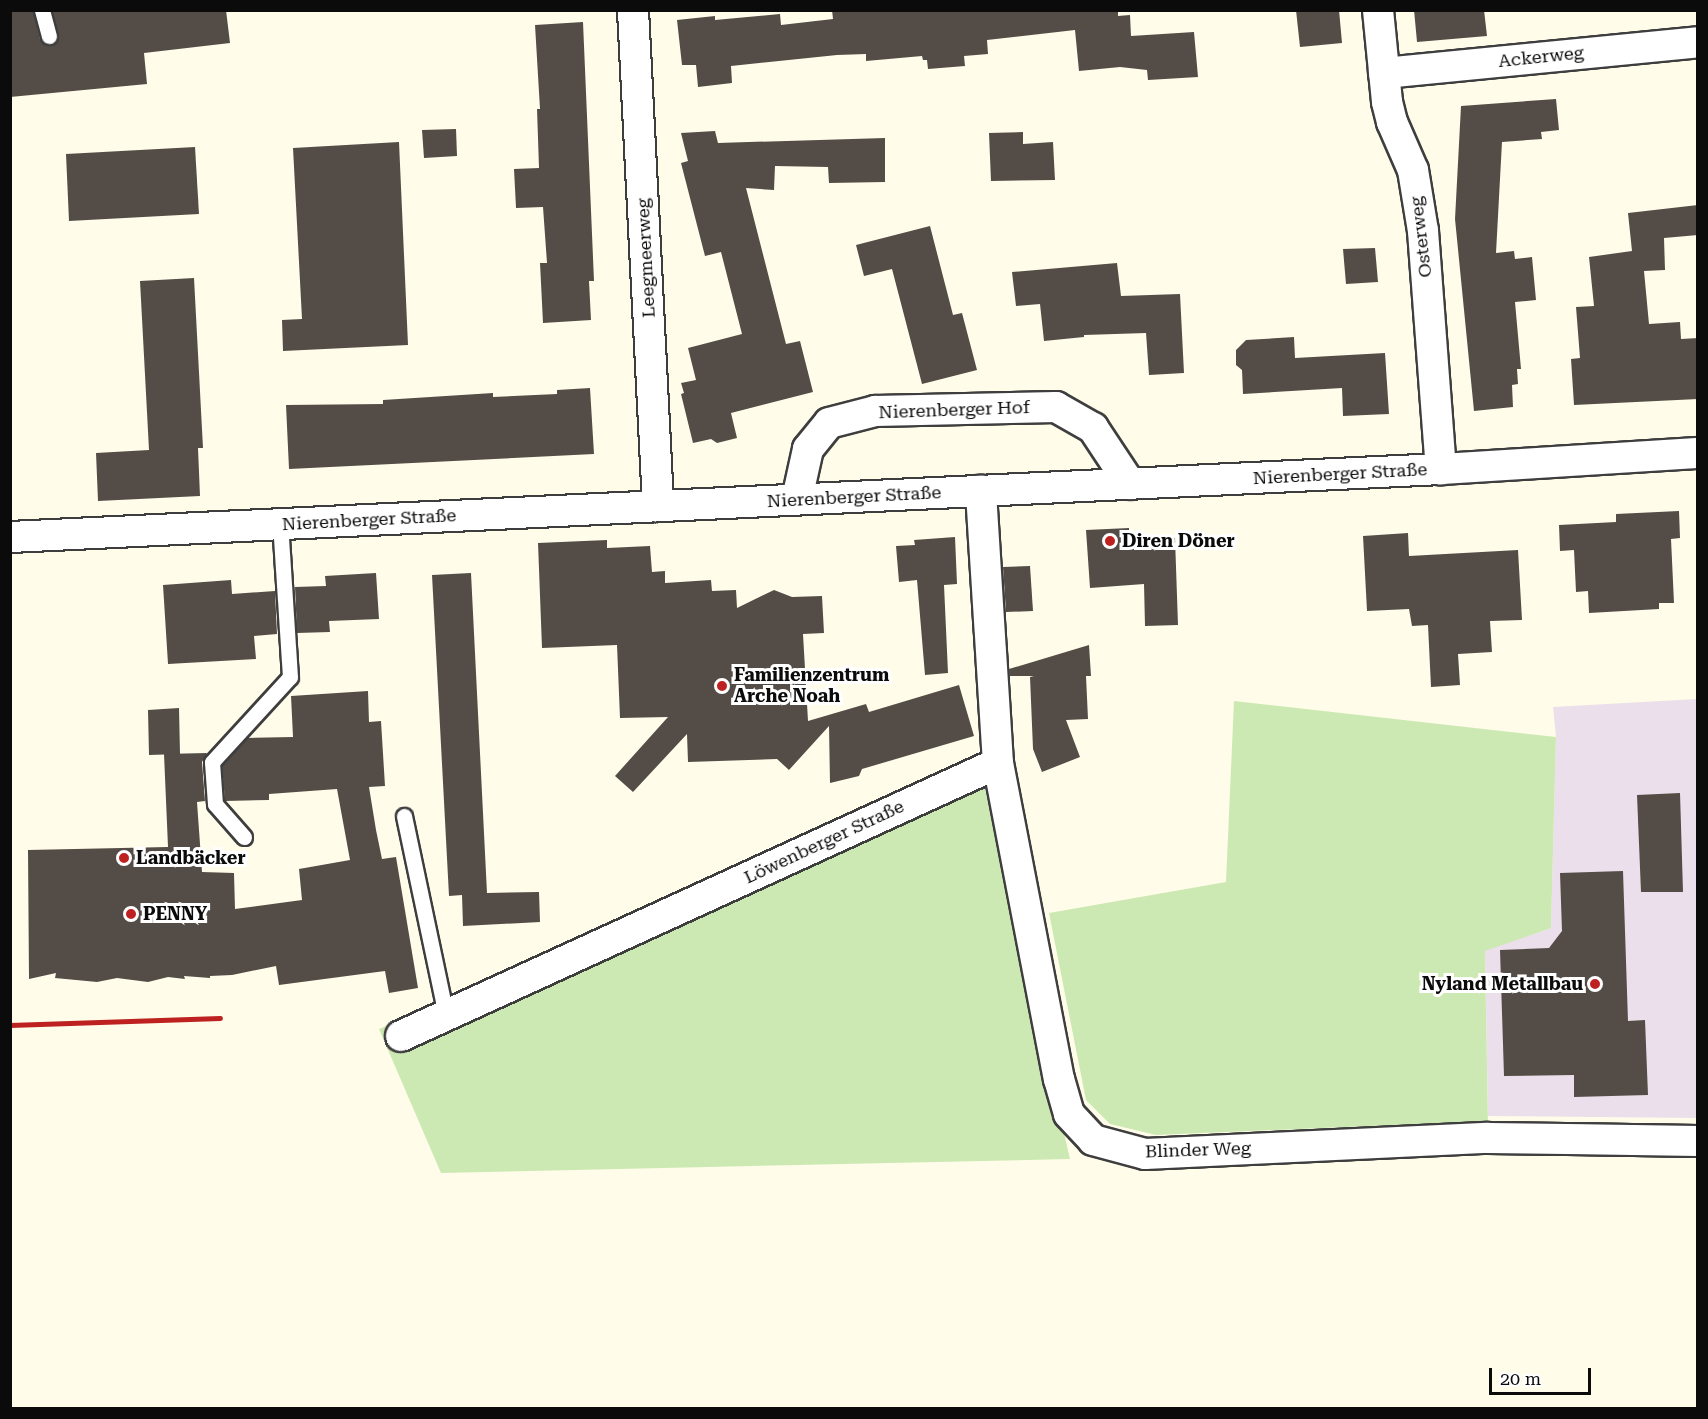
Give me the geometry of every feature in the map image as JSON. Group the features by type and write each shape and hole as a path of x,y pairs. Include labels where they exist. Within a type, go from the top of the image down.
{"street":[{"name":"Leegmeerweg","path":"633,10 658,506"},
{"name":"Osterweg","path":"1377,10 1392,122 1413,170 1423,231 1441,469"},
{"name":"Ackerweg","path":"1384,73 1698,42"},
{"name":"Nierenberger Hof","path":"797,500 808,449 829,423 875,411 1056,407 1094,428 1130,484"},
{"name":"Nierenberger Straße","path":"10,537 1441,469 1698,453"},
{"path":"981,490 998,763"},
{"name":"Löwenberger Straße","path":"401,1036 998,763"},
{"name":"Blinder Weg","path":"998,763 1059,1079 1069,1114 1093,1140 1145,1154 1488,1138 1698,1141"}],"lane":[{"path":"42,10 49,36"},
{"path":"244,837 214,804 212,762 290,677 280,524"},
{"path":"404,816 446,1015"}],"shaded area":[{"path":"1697,699 1697,1118 1488,1116 1485,950 1551,928 1556,737 1553,707"}],"green space":[{"path":"1234,701 1556,737 1551,928 1485,951 1488,1125 1439,1123 1156,1135 1110,1124 1086,1100 1049,913 1226,882"},
{"path":"983,781 1070,1159 441,1173 379,1029"}],"building":[{"path":"10,10 33,10 40,39 47,45 55,43 58,38 52,10 226,10 230,43 144,53 147,84 10,97"},
{"path":"832,10 1118,10 1118,16 1130,15 1131,36 1194,32 1198,77 1148,80 1147,70 1120,67 1079,71 1075,30 987,40 988,54 964,56 965,66 928,69 927,60 923,60 922,56 866,61 866,54 837,55 731,66 732,83 698,87 696,65 682,65 677,20 715,16 715,20 780,14 781,25 833,19"},
{"path":"1296,10 1339,10 1342,43 1300,47"},
{"path":"1414,10 1484,10 1487,36 1417,42"},
{"path":"583,22 594,281 589,281 591,320 543,323 540,263 547,263 543,207 516,208 514,169 539,168 537,109 540,109 535,25"},
{"path":"1556,99 1559,130 1541,132 1542,139 1502,142 1496,253 1514,251 1515,259 1532,257 1536,300 1515,302 1521,369 1517,369 1518,384 1512,385 1513,407 1474,411 1455,219 1461,106"},
{"path":"456,129 457,156 424,158 422,130"},
{"path":"715,131 718,143 885,138 885,182 829,183 828,167 775,166 774,190 746,188 786,344 800,341 813,392 731,413 737,438 717,443 711,439 693,443 681,394 684,393 681,383 696,380 688,348 742,334 721,252 705,256 681,163 688,161 681,133"},
{"path":"1023,132 1023,144 1053,142 1055,180 991,181 989,133"},
{"path":"399,142 408,345 283,351 282,320 302,319 293,148"},
{"path":"195,147 199,214 69,221 66,154"},
{"path":"1698,205 1698,235 1664,238 1665,270 1644,271 1649,324 1680,322 1681,339 1698,338 1698,399 1574,405 1571,359 1580,358 1576,307 1594,306 1589,257 1632,251 1628,213"},
{"path":"930,226 953,315 962,313 977,370 922,384 892,269 864,276 856,245"},
{"path":"1375,248 1378,282 1346,284 1343,249"},
{"path":"1117,263 1121,296 1180,294 1184,373 1149,375 1146,333 1084,335 1084,337 1044,341 1040,304 1016,306 1012,272"},
{"path":"194,278 203,448 198,448 200,496 98,501 96,453 149,450 140,281"},
{"path":"1294,337 1295,358 1385,353 1389,414 1343,416 1342,388 1243,394 1242,370 1236,365 1236,350 1246,340"},
{"path":"590,388 594,454 289,469 286,405 383,404 383,400 493,393 493,397 557,394 557,390"},
{"path":"1679,511 1680,538 1671,539 1674,603 1659,603 1659,609 1589,613 1588,591 1576,592 1574,550 1560,551 1559,525 1616,522 1616,514"},
{"path":"1129,528 1129,540 1175,538 1178,625 1145,626 1144,584 1090,588 1086,530"},
{"path":"1408,533 1409,556 1518,550 1522,620 1490,621 1492,652 1458,654 1460,685 1431,687 1428,625 1412,626 1409,609 1367,611 1363,536"},
{"path":"955,537 957,584 944,585 948,673 925,675 917,580 899,582 896,546 915,545 914,540"},
{"path":"607,540 607,548 650,546 652,572 665,571 665,583 711,580 712,591 736,590 737,608 774,590 792,597 822,596 824,633 803,634 808,721 866,704 869,712 959,685 974,736 862,769 859,776 830,783 829,726 789,770 777,759 688,762 687,734 633,792 615,776 668,717 620,718 617,645 542,648 538,543"},
{"path":"1030,566 1033,611 1006,612 1003,567"},
{"path":"376,573 379,619 329,621 330,632 297,633 295,587 326,586 325,576"},
{"path":"471,573 487,893 539,892 540,922 463,926 462,895 449,896 432,575"},
{"path":"231,580 232,594 275,591 277,634 254,636 256,659 168,664 163,585"},
{"path":"1089,645 1091,676 1086,676 1088,719 1066,720 1080,757 1042,772 1033,749 1030,677 1034,676 1010,676 1009,669"},
{"path":"368,691 369,722 381,721 385,786 369,787 376,830 382,859 396,857 418,988 389,993 385,971 279,985 276,966 232,975 210,976 210,978 168,977 148,982 117,978 97,982 55,978 56,973 29,979 28,850 168,847 164,754 207,753 202,762 205,801 197,802 202,872 234,873 235,909 302,900 299,869 350,860 337,789 269,794 269,800 225,801 222,765 247,738 293,737 291,696"},
{"path":"179,708 180,754 149,755 148,710"},
{"path":"1680,793 1683,892 1641,892 1637,795"},
{"path":"1623,871 1628,1021 1645,1020 1648,1095 1574,1097 1574,1075 1504,1076 1500,950 1549,948 1562,931 1560,873"}],"railway":[{"path":"10,1025 220,1018"}],"place":[{"name":"Diren Döner","path":"1110,541"},
{"name":"Familienzentrum Arche Noah","path":"722,686"},
{"name":"Landbäcker","path":"124,858"},
{"name":"PENNY","path":"131,914"},
{"name":"Nyland Metallbau","path":"1595,984"}]}
